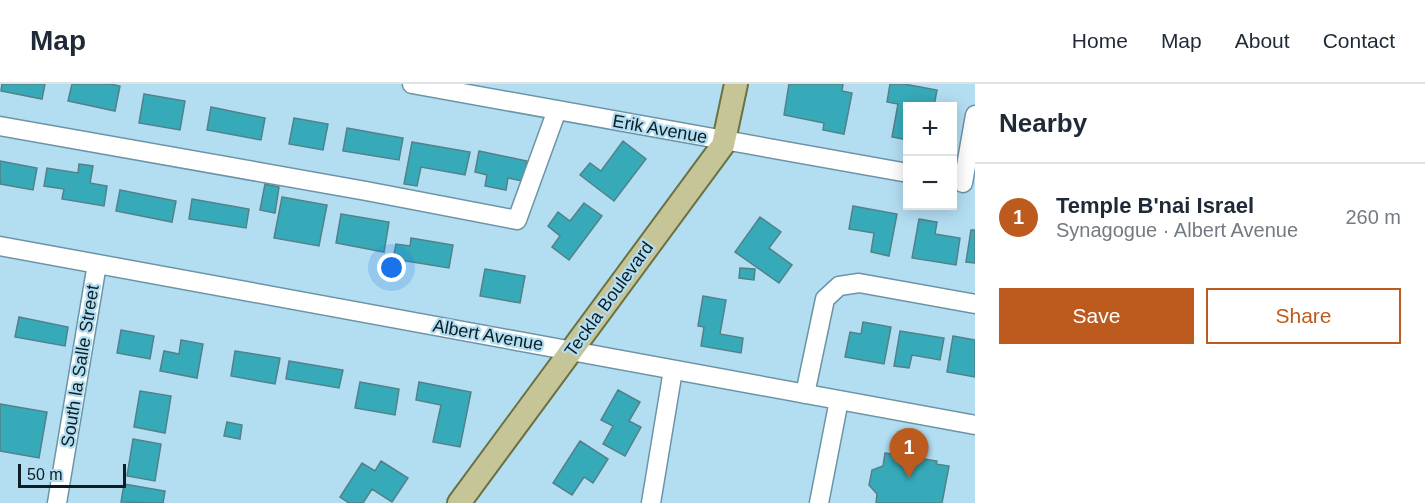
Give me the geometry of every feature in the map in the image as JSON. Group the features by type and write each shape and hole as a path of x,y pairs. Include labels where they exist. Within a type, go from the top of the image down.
{"main road":[{"name":"Teckla Boulevard","path":"459,503 723,145 736,84"}],"street":[{"name":"Erik Avenue","path":"412,84 903,172"},
{"path":"0,126 517,220 557,110"},
{"path":"964,183 975,115"},
{"name":"Albert Avenue","path":"0,246 975,425"},
{"name":"South la Salle Street","path":"57,503 97,264"},
{"path":"805,394 825,299 839,286 859,283 975,304"},
{"path":"651,503 673,369"},
{"path":"819,503 839,400"}],"building":[{"path":"2,84 45,84 42,99 1,91"},
{"path":"72,84 120,86 115,111 68,101"},
{"path":"789,84 843,84 842,91 852,93 844,134 823,130 824,123 784,115"},
{"path":"890,84 937,90 935,102 903,102 903,139 892,137 898,104 887,102"},
{"path":"144,94 185,101 180,130 139,123"},
{"path":"211,107 265,118 261,140 207,130"},
{"path":"294,118 328,124 323,150 289,144"},
{"path":"347,128 403,138 399,160 343,151"},
{"path":"623,141 646,159 614,201 580,175 590,163 601,171"},
{"path":"412,142 470,152 465,175 421,167 417,186 404,184"},
{"path":"479,151 527,161 523,181 508,178 506,190 485,186 487,175 475,172"},
{"path":"0,161 37,168 33,190 0,184"},
{"path":"79,164 93,166 90,183 107,186 104,206 62,199 64,189 44,186 47,168 78,173"},
{"path":"265,184 279,187 275,213 260,210"},
{"path":"120,190 176,201 172,222 116,211"},
{"path":"282,197 327,205 319,246 274,238"},
{"path":"192,199 249,209 246,228 189,219"},
{"path":"584,203 602,216 569,260 552,247 560,236 548,226 558,212 570,221"},
{"path":"853,206 897,214 889,256 871,252 874,233 849,229"},
{"path":"341,214 389,222 384,252 336,243"},
{"path":"760,217 781,232 769,248 792,265 779,283 735,252"},
{"path":"919,219 937,222 935,234 960,238 956,265 912,258"},
{"path":"971,230 975,230 975,263 966,262"},
{"path":"411,238 453,245 449,268 393,259 396,244 410,246"},
{"path":"740,268 755,269 754,280 739,278"},
{"path":"485,269 525,276 520,303 480,296"},
{"path":"703,296 726,300 720,334 743,338 741,353 701,346 704,327 698,326"},
{"path":"19,317 68,327 65,346 15,337"},
{"path":"863,322 891,327 884,364 845,357 850,332 861,334"},
{"path":"121,330 154,336 150,359 117,353"},
{"path":"900,331 944,338 940,360 912,355 909,368 894,366"},
{"path":"953,336 975,340 975,377 947,372"},
{"path":"181,340 203,344 197,378 160,371 164,351 179,354"},
{"path":"235,351 280,358 275,384 231,376"},
{"path":"289,361 343,370 339,388 286,379"},
{"path":"360,382 399,389 395,415 355,408"},
{"path":"419,382 471,392 460,447 433,442 441,405 416,400"},
{"path":"618,390 640,402 629,421 641,427 625,456 603,444 613,426 601,420"},
{"path":"140,391 171,396 165,433 134,427"},
{"path":"0,404 47,412 39,458 0,451"},
{"path":"227,422 242,425 240,439 224,436"},
{"path":"133,439 161,444 155,481 127,476"},
{"path":"580,441 608,459 593,483 584,477 572,495 553,483"},
{"path":"885,453 937,461 936,464 949,466 942,503 876,503 877,494 869,485 872,470 883,466"},
{"path":"381,461 408,478 392,502 372,489 363,503 349,503 340,497 362,463 375,471"},
{"path":"124,484 165,491 163,503 121,502"}],"place":[{"name":"Temple B'nai Israel","path":"909,478"}]}
